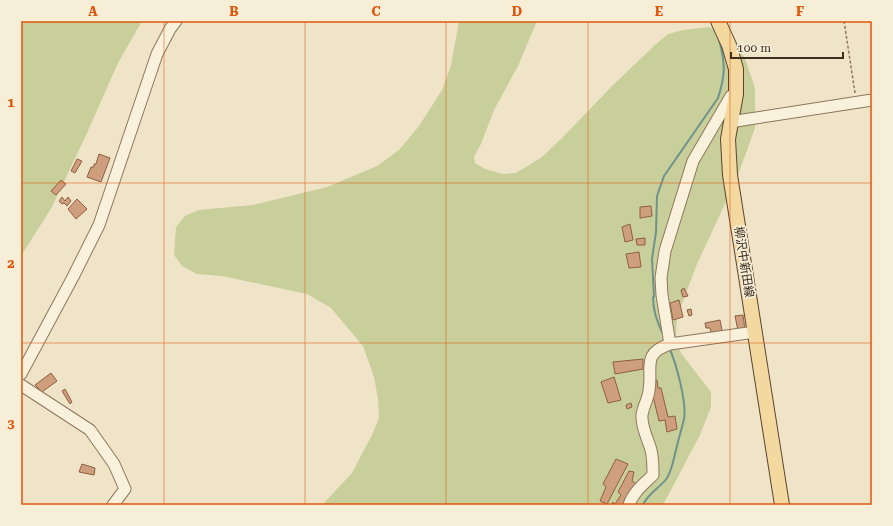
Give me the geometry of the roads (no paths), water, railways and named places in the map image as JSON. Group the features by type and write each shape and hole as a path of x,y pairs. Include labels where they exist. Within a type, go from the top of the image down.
{"main road":[{"name":"柳沢中新田線","path":"718,21 730,45 736,69 736,94 728,139 730,175 756,332 782,505"}],"street":[{"path":"21,374 99,225 157,54 170,29 176,21"},
{"path":"670,344 662,295 661,278 665,251 693,161 731,96 736,94"},
{"path":"730,122 872,100"},
{"path":"629,505 631,498 653,475 651,450 644,429 642,414 647,401 651,357 661,347 670,344 756,332"},
{"path":"21,384 90,430 114,464 125,489 113,505"}],"waterway":[{"path":"664,336 659,327 653,302 652,259 656,232 657,196 664,176 718,98 724,68 719,39"},
{"path":"643,505 648,497 664,482 669,474 684,419 684,403 678,372 669,347"}]}
